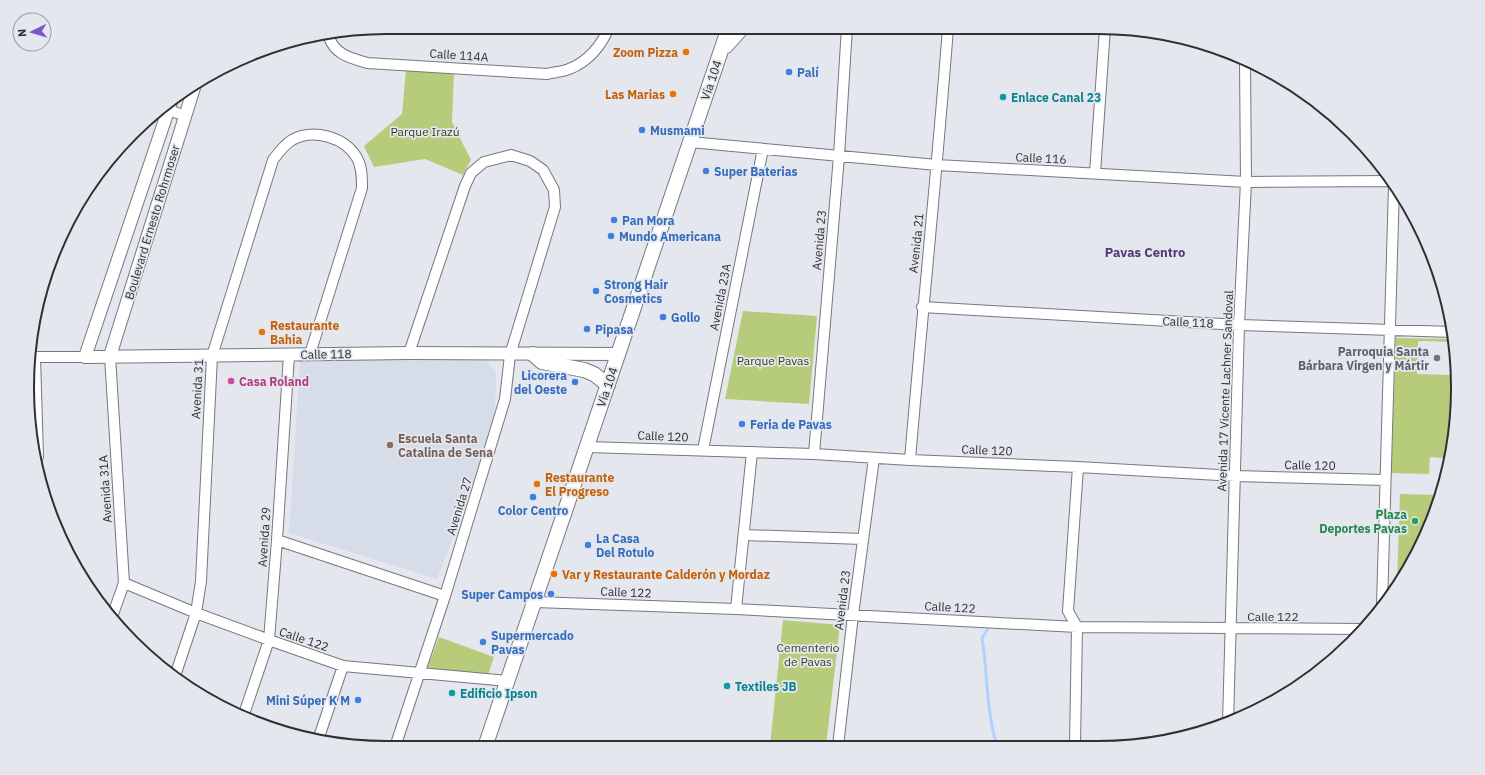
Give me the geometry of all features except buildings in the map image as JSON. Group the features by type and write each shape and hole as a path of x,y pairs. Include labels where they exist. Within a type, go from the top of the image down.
{"main road":[{"name":"Vía 104","path":"487,741 727,34"},
{"path":"722,51 736,34"},
{"path":"532,354 542,362 584,370 594,374 608,385"}],"street":[{"name":"Calle 114A","path":"330,39 344,56 367,63 547,74 569,69 592,54 607,34"},
{"name":"Avenida 23","path":"814,454 839,156 846,34"},
{"name":"Avenida 21","path":"910,460 922,308 937,165 948,34"},
{"path":"1094,173 1105,34"},
{"name":"Avenida 17 Vicente Lachner Sandoval","path":"1228,716 1240,325 1246,182 1245,66"},
{"name":"Boulevard Ernesto Rohrmoser","path":"110,356 193,93"},
{"path":"171,108 186,116"},
{"name":"Boulevard Ernesto Rohrmoser","path":"84,357 166,112"},
{"name":"Avenida 31","path":"177,671 196,613 201,581 212,356 273,160 282,148 291,140 306,135 323,135 335,139 350,150 357,158 362,172 362,188 310,354"},
{"name":"Calle 116","path":"690,142 937,165 1246,182 1384,181"},
{"name":"Avenida 23A","path":"703,450 763,149"},
{"name":"Avenida 27","path":"397,741 445,596 505,399 510,355 555,207 554,190 544,170 530,161 511,155 484,162 471,173 465,186 409,353"},
{"path":"1382,597 1394,195"},
{"name":"Calle 118","path":"922,308 1240,325 1446,332"},
{"name":"Calle 118","path":"36,357 409,353 510,355 619,354"},
{"name":"Avenida 29","path":"245,711 269,640 289,355"},
{"name":"Avenida 31A","path":"110,356 124,583 114,611"},
{"path":"35,373 37,435"},
{"name":"Calle 120","path":"587,447 814,454 1236,476 1385,480"},
{"path":"736,609 752,452"},
{"name":"Avenida 23","path":"839,741 853,616 874,458"},
{"path":"1075,741 1077,627 1068,611 1078,467"},
{"path":"744,535 864,538"},
{"path":"277,540 445,596"},
{"name":"Calle 122","path":"124,583 196,613 343,666 508,681"},
{"name":"Calle 122","path":"535,602 736,609 1077,627 1354,630"},
{"path":"320,734 343,666"}],"shaded area":[{"name":"Escuela Santa Catalina de Sena","path":"484,359 496,372 495,411 475,479 437,579 289,533 300,361"}],"green space":[{"name":"Parque Irazú","path":"406,70 454,72 452,122 471,160 463,175 425,159 374,167 364,146 402,114"},
{"name":"Parque Pavas","path":"743,311 817,316 809,404 725,399"},
{"path":"1396,338 1448,339 1448,342 1418,341 1417,374 1450,375 1450,411 1444,458 1430,457 1429,474 1391,473"},
{"name":"Plaza Deportes Pavas","path":"1400,494 1434,495 1415,544 1397,574"},
{"name":"Cementerio de Pavas","path":"783,620 840,625 827,741 771,741"},
{"path":"439,637 494,657 488,675 427,669"}],"waterway":[{"path":"988,629 982,638 990,714 996,741"}],"place":[{"name":"Zoom Pizza","path":"686,52"},
{"name":"Palí","path":"789,72"},
{"name":"Las Marias","path":"673,94"},
{"name":"Enlace Canal 23","path":"1003,97"},
{"name":"Musmami","path":"642,130"},
{"name":"Super Baterias","path":"706,171"},
{"name":"Pan Mora","path":"614,220"},
{"name":"Mundo Americana","path":"611,236"},
{"name":"Strong Hair Cosmetics","path":"596,291"},
{"name":"Gollo","path":"663,317"},
{"name":"Pipasa","path":"587,329"},
{"name":"Restaurante Bahia","path":"262,332"},
{"name":"Parroquia Santa Bárbara Virgen y Mártir","path":"1437,358"},
{"name":"Casa Roland","path":"231,381"},
{"name":"Licorera del Oeste","path":"575,382"},
{"name":"Feria de Pavas","path":"742,424"},
{"name":"Escuela Santa Catalina de Sena","path":"390,445"},
{"name":"Restaurante El Progreso","path":"537,484"},
{"name":"Color Centro","path":"533,497"},
{"name":"Plaza Deportes Pavas","path":"1415,521"},
{"name":"La Casa Del Rotulo","path":"588,545"},
{"name":"Var y Restaurante Calderón y Mordaz","path":"554,574"},
{"name":"Super Campos","path":"551,594"},
{"name":"Supermercado Pavas","path":"483,642"},
{"name":"Textiles JB","path":"727,686"},
{"name":"Edificio Ipson","path":"452,693"},
{"name":"Mini Súper K M","path":"358,700"}],"district":[{"name":"Pavas Centro","path":"1145,252"}]}
